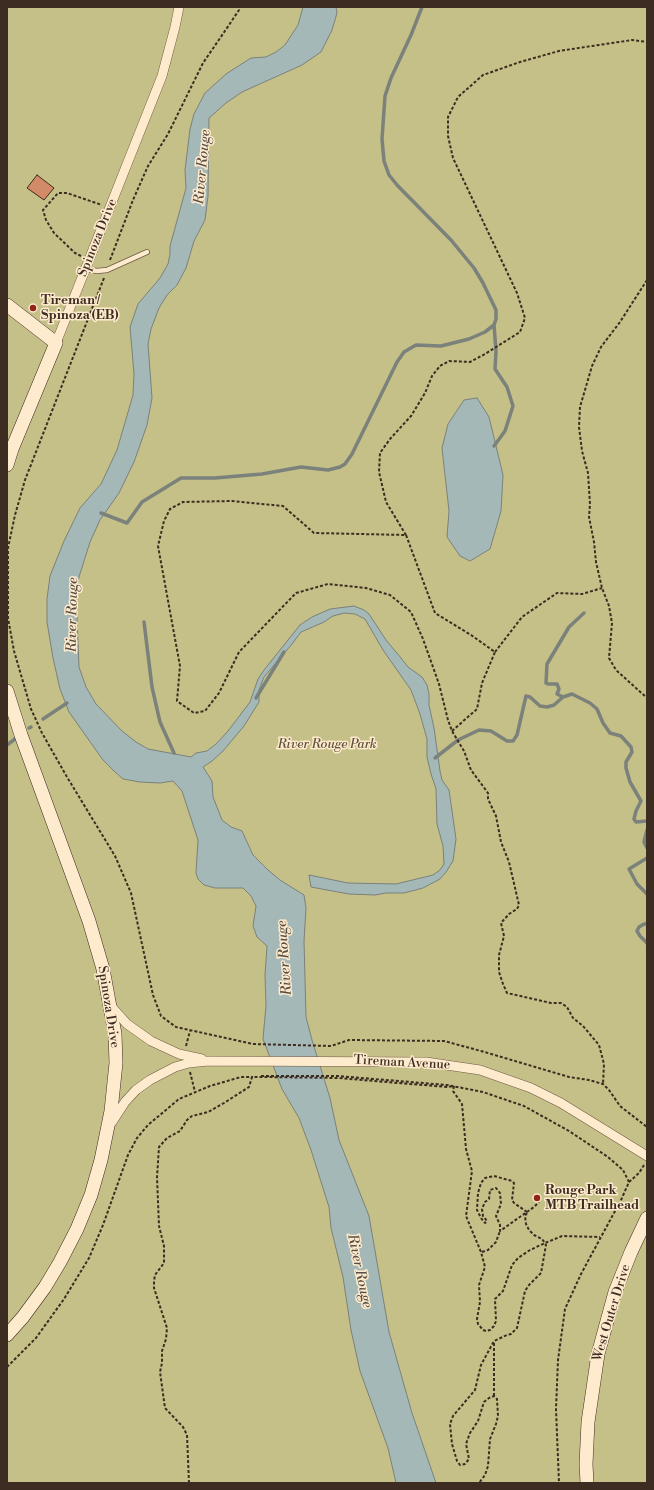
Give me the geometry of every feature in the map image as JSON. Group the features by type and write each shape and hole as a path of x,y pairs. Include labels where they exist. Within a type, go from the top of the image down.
{"street":[{"name":"Spinoza Drive","path":"7,465 12,449 88,264 162,76 179,7"},
{"path":"7,305 56,343"},
{"name":"Spinoza Drive","path":"7,691 21,735 89,920 103,968 110,1005 115,1034 116,1063 114,1092 102,1160 77,1229 45,1287 23,1317 7,1335"},
{"path":"110,1005 127,1024 152,1041 178,1054 208,1061"},
{"name":"Tireman Avenue","path":"208,1061 334,1060 426,1062 460,1066 499,1076 531,1088 561,1103 647,1156"},
{"path":"107,1130 125,1102 136,1090 150,1080 176,1067 189,1063 208,1061"},
{"name":"West Outer Drive","path":"587,1483 586,1464 588,1422 598,1354 615,1292 647,1218"}],"lane":[{"path":"88,264 97,271 107,270 147,252"}],"path":[{"path":"239,7 239,10 203,63 168,134 148,166 133,200 25,480 15,515 8,548 7,580 8,618 14,651 31,709 42,733 67,777 116,856 131,893 153,995 161,1016 176,1027 252,1044 331,1046 349,1040 444,1041 569,1077 603,1084 620,1106 647,1127"},
{"path":"495,652 435,612 406,535 386,502 379,472 380,453 390,439 411,416 425,393 432,376 440,366 450,361 470,362 485,354 520,332 525,318 517,293 453,158 448,136 448,117 458,97 483,76 520,62 560,51 632,40 647,42"},
{"path":"88,264 54,233 46,220 43,210 58,193 67,193 110,208"},
{"path":"647,280 620,322 601,347 592,366 580,408 579,427 582,450 588,473 590,493 589,517 596,562 602,588 609,606 612,623 609,658 616,670 647,698"},
{"path":"406,535 314,532 283,506 232,501 183,502 170,508 164,522 158,546 180,666 177,701 194,713 205,711 219,693 239,652 296,594 328,584 366,588 390,595 411,612 423,639 439,684 452,731 464,750 471,770 488,793 488,799 496,816 501,842 509,862 519,906 501,923 504,936 499,955 499,972 503,984 507,993 551,1003 561,1003 567,1007 573,1018 583,1026 599,1045 604,1064 603,1084"},
{"path":"452,731 477,709 482,683 495,652 522,617 557,593 582,594 602,588"},
{"path":"7,1367 36,1338 64,1299 89,1258 103,1225 128,1155 137,1138 148,1125 179,1099 210,1086 241,1077 338,1077 454,1086 483,1092 524,1106 569,1131 608,1157 623,1170 629,1182"},
{"path":"189,1483 187,1435 183,1427 165,1408 160,1372 162,1351 166,1339 167,1328 154,1288 156,1275 164,1263 164,1246 159,1226 157,1177 159,1147 167,1138 180,1131 187,1120 192,1116 208,1112 248,1086 252,1077"},
{"path":"454,1086 453,1091 462,1104 466,1149 472,1171 466,1216 481,1252 485,1267 479,1285 480,1302 477,1319 481,1328 486,1331 490,1330 494,1326 496,1321 495,1299 503,1291 512,1265 518,1258 530,1250 562,1236 600,1237"},
{"path":"559,1483 556,1409 558,1360 565,1309 600,1237 622,1200 629,1182 639,1173 647,1161"},
{"path":"481,1252 488,1250 496,1242 500,1231 500,1225 496,1216 501,1204 500,1193 498,1190 494,1188 490,1190 489,1199 485,1202 482,1209 487,1222 484,1222 477,1210 478,1193 481,1183 485,1178 494,1176 512,1181 514,1183 512,1200 514,1204 527,1212"},
{"path":"500,1231 540,1202"},
{"path":"494,1396 484,1402 478,1421 470,1433 466,1444 469,1458 464,1464 460,1465 452,1444 450,1424 453,1416 475,1390 481,1365 494,1342 511,1334 516,1328 525,1291 541,1273 546,1250 545,1243 542,1239 534,1235 526,1224 525,1216 527,1212"},
{"path":"479,1483 485,1475 488,1466 490,1439 496,1424 497,1399 494,1396 494,1342"}],"green space":[{"name":"River Rouge Park","path":"7,7 647,7 647,1483 7,1483"}],"water":[{"name":"River Rouge","path":"303,7 336,7 337,13 332,30 321,52 302,65 242,92 226,103 209,118 208,196 205,220 194,241 186,268 177,285 167,295 159,308 151,329 148,344 152,398 147,425 134,462 119,493 100,520 90,542 79,577 76,592 79,667 86,687 96,704 122,731 148,749 191,757 196,753 207,751 228,731 250,702 258,679 264,670 300,625 312,617 330,609 354,606 364,610 369,614 386,640 408,667 422,677 427,685 440,771 442,780 449,790 456,839 453,861 446,872 440,879 423,888 404,893 386,893 375,895 349,894 311,887 309,875 348,883 396,884 433,875 440,870 444,864 443,846 437,824 436,789 427,757 427,739 420,714 411,690 383,650 365,619 355,614 344,613 333,616 324,622 301,632 264,677 259,690 259,702 244,726 223,751 203,767 212,781 213,797 222,820 231,827 242,831 253,855 268,870 280,880 304,895 306,908 304,941 306,1017 330,1098 339,1140 369,1216 389,1332 412,1413 436,1483 396,1483 388,1448 360,1371 351,1330 343,1277 331,1228 329,1207 299,1118 282,1089 263,1039 266,1005 265,975 267,946 257,937 253,926 256,906 251,896 243,888 215,888 204,885 198,879 196,873 198,840 182,791 173,781 160,783 123,779 103,760 69,712 60,689 47,622 47,599 50,576 64,541 80,508 101,484 117,450 133,395 134,374 130,327 138,304 160,278 168,264 170,246 186,188 185,170 190,129 194,114 205,93 226,74 251,58 266,57 285,45 298,25"},
{"path":"477,398 489,417 503,475 501,511 490,549 470,561 460,556 447,537 449,511 442,448 448,424 464,400"}],"building":[{"path":"37,175 54,188 44,200 27,188"}],"waterway":[{"path":"101,513 127,523 142,502 181,478 215,478 262,474 301,467 328,470 340,467 345,464 352,454 397,362 404,352 416,345 441,346 469,339 485,332 494,325 496,310 474,268 451,240 397,185 389,175 384,161 382,139 385,96 391,78 422,7"},
{"path":"494,325 496,351 495,369 507,387 513,406 505,431 494,446"},
{"path":"563,697 557,694 559,689 557,684 546,683 547,664 569,627 584,613"},
{"path":"144,622 152,687 160,722 174,753"},
{"path":"256,698 284,652"},
{"path":"435,758 458,740 479,730 491,731 507,741 513,741 517,735 526,696 530,697 540,706 547,707 554,705 563,697 572,694 590,703 597,709 603,723 610,733 621,736 631,747 632,752 626,762 626,768 630,782 641,801 634,819 636,822 647,821"},
{"path":"43,719 67,703"},
{"path":"7,745 19,736"},
{"path":"647,830 644,842 647,848"},
{"path":"647,858 629,869 637,884 647,894"},
{"path":"647,924 639,927 637,931 647,943"}],"place":[{"name":"Tireman / Spinoza (EB)","path":"33,308"},
{"name":"Rouge Park MTB Trailhead","path":"537,1198"}]}
